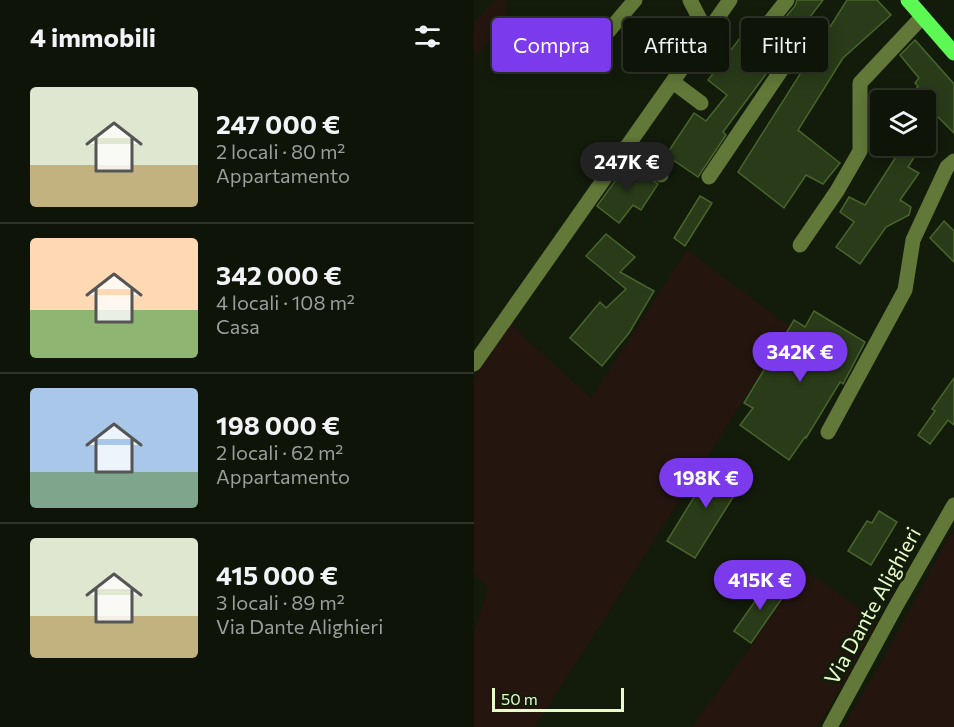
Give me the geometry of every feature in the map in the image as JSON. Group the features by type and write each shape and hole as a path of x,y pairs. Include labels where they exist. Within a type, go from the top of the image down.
{"main road":[{"path":"908,0 954,53"}],"street":[{"path":"611,28 635,0"},
{"path":"690,0 699,18"},
{"path":"717,18 730,0"},
{"path":"709,177 782,69 784,45 768,24 787,0"},
{"path":"800,245 837,191 860,151 860,83 922,17"},
{"path":"474,364 681,72"},
{"path":"674,82 700,103"},
{"path":"626,148 661,175"},
{"path":"828,432 904,290 913,240 947,167 954,161"},
{"name":"Via Dante Alighieri","path":"830,727 954,505"}],"shaded area":[{"path":"495,0 505,0 505,18 492,18 492,39 474,57 474,22"},
{"path":"687,250 790,327 535,727 474,727 474,631 488,587 474,574 474,378 509,323 591,398"},
{"path":"952,533 954,534 954,727 843,727 877,670"},
{"path":"804,569 878,621 818,727 692,727 750,647"}],"building":[{"path":"797,0 823,0 809,18 785,18"},
{"path":"847,0 877,0 891,15 843,58 798,130 840,163 823,184 806,175 784,208 738,172 801,72 828,72 828,30"},
{"path":"741,37 741,72 768,72 723,132 726,135 698,177 666,155 694,113 706,121 727,95 708,80 714,72 729,72 729,52"},
{"path":"915,40 954,84 954,133 938,117 936,120 936,90 915,90 918,86 915,83 919,78 900,55"},
{"path":"897,156 915,156 908,167 919,173 900,200 911,207 909,215 886,227 860,264 836,247 854,222 840,212 849,197 865,205"},
{"path":"628,163 658,184 641,210 633,205 619,223 597,206"},
{"path":"700,196 712,203 685,246 674,238"},
{"path":"944,221 954,231 954,262 930,238"},
{"path":"606,234 635,257 620,272 654,291 629,333 602,366 570,338 600,302 606,308 626,289 586,256"},
{"path":"814,311 865,342 843,384 840,382 806,438 789,460 740,425 753,408 744,403 794,320 805,327"},
{"path":"954,378 954,425 948,420 930,444 918,435 935,411 932,409"},
{"path":"717,460 745,478 695,558 667,541"},
{"path":"879,511 897,522 871,565 848,551 867,521 872,523"},
{"path":"770,580 787,591 751,643 734,631"}]}
